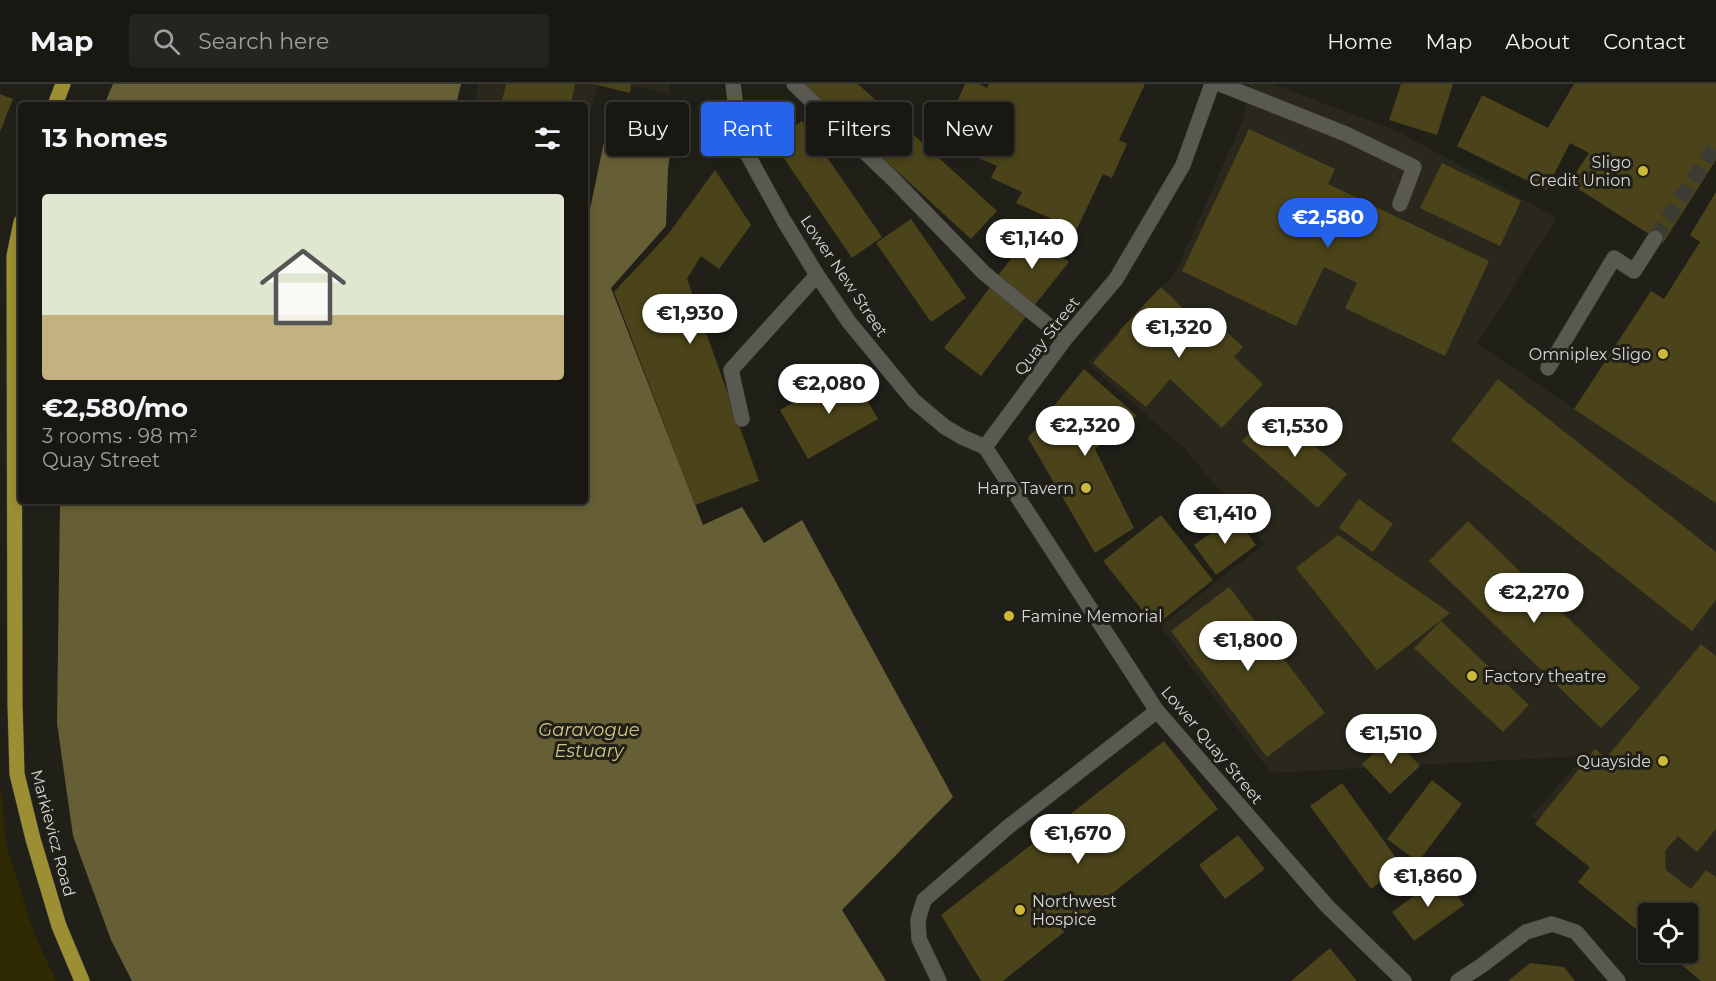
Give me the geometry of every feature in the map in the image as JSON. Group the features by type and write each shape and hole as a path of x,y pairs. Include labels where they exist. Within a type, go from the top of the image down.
{"main road":[{"path":"56,102 63,84"},
{"name":"Markievicz Road","path":"18,237 14,256 14,567 17,774 33,839 59,926 82,981"}],"street":[{"name":"Lower New Street","path":"733,84 740,141 784,221 849,322 914,402 945,427 985,447"},
{"path":"794,84 894,180 984,273 1065,339"},
{"name":"Quay Street","path":"985,447 1065,339 1116,279 1183,165 1212,84"},
{"path":"1220,84 1346,134 1414,167 1401,204"},
{"path":"1548,368 1614,258 1634,271 1656,238"},
{"path":"742,419 731,370 817,275"},
{"name":"Lower Quay Street","path":"985,447 1157,711 1327,906 1404,981"},
{"path":"939,981 919,939 918,920 924,900 1008,827 1157,711"},
{"path":"1458,981 1526,932 1552,924 1576,932 1618,981"}],"shaded area":[{"path":"478,84 598,84 588,121 588,102 475,102"},
{"path":"625,84 670,84 669,94"},
{"path":"1250,84 1273,84 1399,132 1557,218 1477,344 1716,503 1716,981 1698,962 1698,903 1638,903 1638,913 1531,816 1584,756 1271,773 1160,626 1264,544 1185,449 1087,363 1170,280 1176,271 1243,120"},
{"path":"0,782 6,844 34,933 56,981 0,981"}],"water":[{"path":"113,84 461,84 457,102 105,102"},
{"name":"Garavogue Estuary","path":"606,132 606,156 670,156 666,226 611,288 703,525 742,507 764,543 802,520 953,797 842,910 886,981 132,981 111,940 73,836 57,723 60,504 588,504 588,219"}],"building":[{"path":"506,84 575,84 572,102 502,101"},
{"path":"593,84 631,84 630,93"},
{"path":"802,84 858,84 878,102 822,102"},
{"path":"965,84 979,84 987,88 989,84 1145,84 1119,140 1127,144 1112,178 1103,174 1071,241 1045,228 1050,218 1016,203 1022,192 991,178 997,166 974,156 1014,156 1014,102 963,102 958,100"},
{"path":"1401,84 1453,84 1437,135 1389,120"},
{"name":"Sligo Credit Union","path":"1574,84 1716,84 1716,160 1663,243 1569,183 1589,153 1570,143 1546,190 1457,146 1482,95 1548,128"},
{"path":"0,94 13,99 0,132"},
{"path":"802,121 806,127 806,156 826,156 882,237 852,258 782,156 794,156 794,126"},
{"path":"1249,129 1335,169 1328,184 1489,261 1445,356 1345,308 1357,283 1324,267 1296,326 1182,271"},
{"path":"912,133 924,144 924,156 937,156 997,211 971,239 881,156 912,156"},
{"path":"1442,163 1521,201 1500,246 1420,208"},
{"path":"715,170 751,225 719,269 701,256 687,279 759,481 695,505 614,292 669,233"},
{"name":"Omniplex Sligo","path":"1716,192 1716,503 1574,409 1651,291 1664,299 1700,242 1690,235"},
{"path":"911,219 966,298 931,322 876,243"},
{"path":"1031,233 1069,262 1033,307 996,278"},
{"path":"991,286 1028,314 981,376 944,348"},
{"path":"1161,287 1199,324 1208,315 1243,347 1234,357 1263,384 1222,428 1170,379 1146,407 1093,363 1119,331"},
{"name":"Harp Tavern","path":"1084,369 1137,416 1095,449 1134,528 1095,553 1028,438"},
{"path":"850,371 878,419 808,459 780,410"},
{"path":"1498,379 1716,552 1716,600 1692,631 1451,440"},
{"path":"1272,408 1347,474 1318,508 1242,441"},
{"path":"1359,499 1393,524 1373,552 1339,528"},
{"path":"1161,515 1213,580 1155,626 1103,561"},
{"path":"1235,516 1256,545 1216,575 1194,545"},
{"path":"1468,521 1640,688 1601,728 1429,561"},
{"path":"1338,535 1450,613 1377,670 1296,568"},
{"path":"1229,587 1325,713 1267,757 1171,631"},
{"name":"Factory theatre","path":"1441,621 1529,705 1503,732 1414,648"},
{"path":"1701,644 1716,656 1716,829 1697,852 1678,836 1665,851 1666,870 1691,889 1706,870 1716,877 1716,981 1701,981 1679,963 1698,963 1698,903 1638,903 1638,931 1578,882 1590,867 1535,824 1595,749 1606,758"},
{"path":"1392,736 1420,766 1390,794 1362,764"},
{"path":"1164,741 1218,809 1003,981 981,981 941,915"},
{"path":"1432,780 1462,804 1418,862 1387,839"},
{"path":"1342,783 1402,866 1371,889 1310,806"},
{"path":"1238,835 1265,869 1225,899 1199,865"},
{"path":"1442,875 1464,905 1414,941 1392,912"},
{"path":"1330,948 1357,981 1291,981"},
{"path":"1530,963 1564,967 1575,981 1508,981"}],"tunnel":[{"path":"1655,238 1716,145"}],"place":[{"name":"Sligo Credit Union","path":"1643,171"},
{"name":"Omniplex Sligo","path":"1663,354"},
{"name":"Harp Tavern","path":"1086,488"},
{"name":"Famine Memorial","path":"1009,616"},
{"name":"Factory theatre","path":"1472,676"},
{"name":"Quayside","path":"1663,761"},
{"name":"Northwest Hospice","path":"1020,910"}]}
